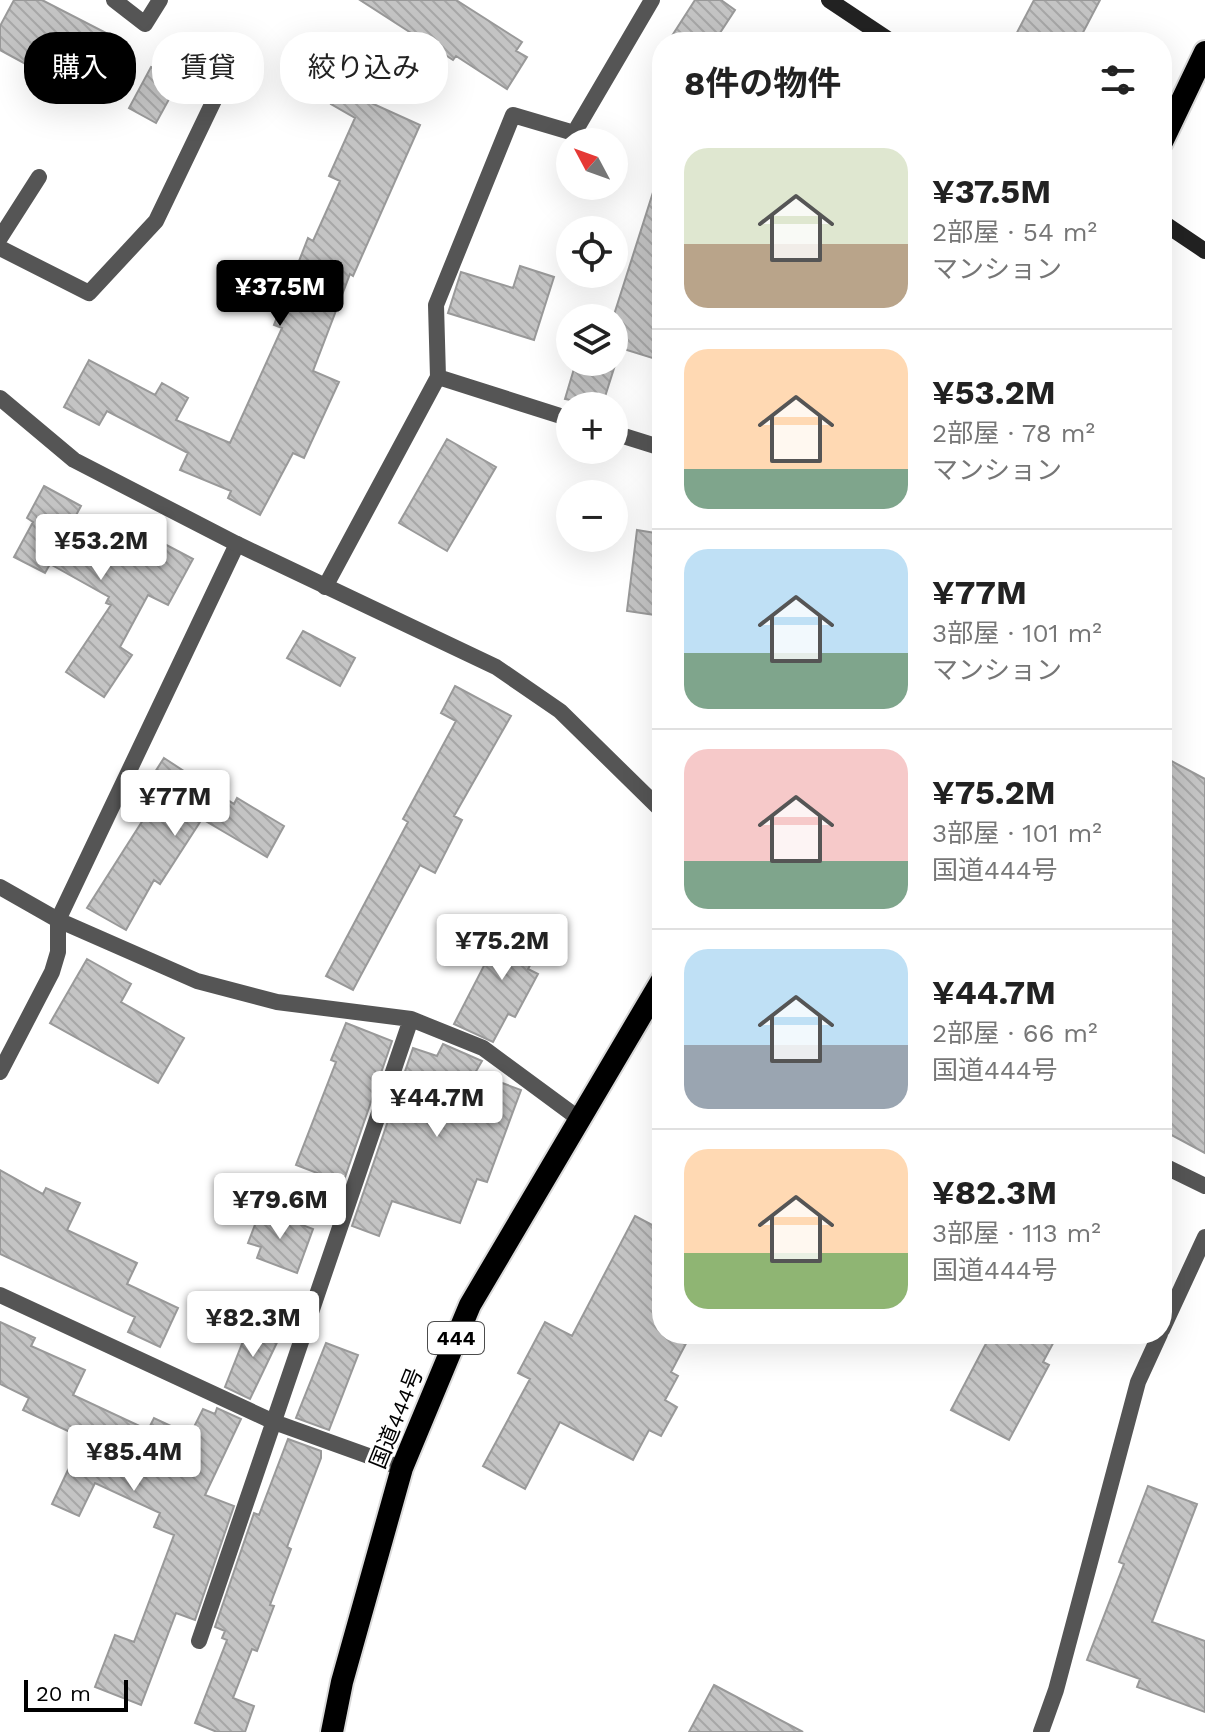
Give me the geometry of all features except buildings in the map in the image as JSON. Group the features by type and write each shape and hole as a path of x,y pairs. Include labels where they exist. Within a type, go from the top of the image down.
{"highway":[{"path":"1172,121 1205,52"},
{"name":"国道444号","path":"332,1732 342,1682 402,1468 470,1305 652,996"}],"main road":[{"path":"829,0 877,32"},
{"path":"1172,229 1205,251"}],"street":[{"path":"114,0 145,24 160,0"},
{"path":"325,587 438,377 436,305 513,115 574,133 652,0"},
{"path":"0,248 89,293 156,221 212,104"},
{"path":"0,238 39,177"},
{"path":"438,377 556,415"},
{"path":"0,398 74,460 237,544 496,667 560,711 652,801"},
{"path":"628,437 652,445"},
{"path":"0,1072 52,972 58,952 58,920 237,544"},
{"path":"0,887 58,920 197,981 277,1002 411,1019 483,1048 578,1118"},
{"path":"199,1641 411,1019"},
{"path":"1172,1170 1205,1186"},
{"path":"1172,1308 1205,1237"},
{"path":"0,1295 274,1422 402,1468"},
{"path":"1041,1732 1056,1690 1138,1382 1155,1344"}]}
